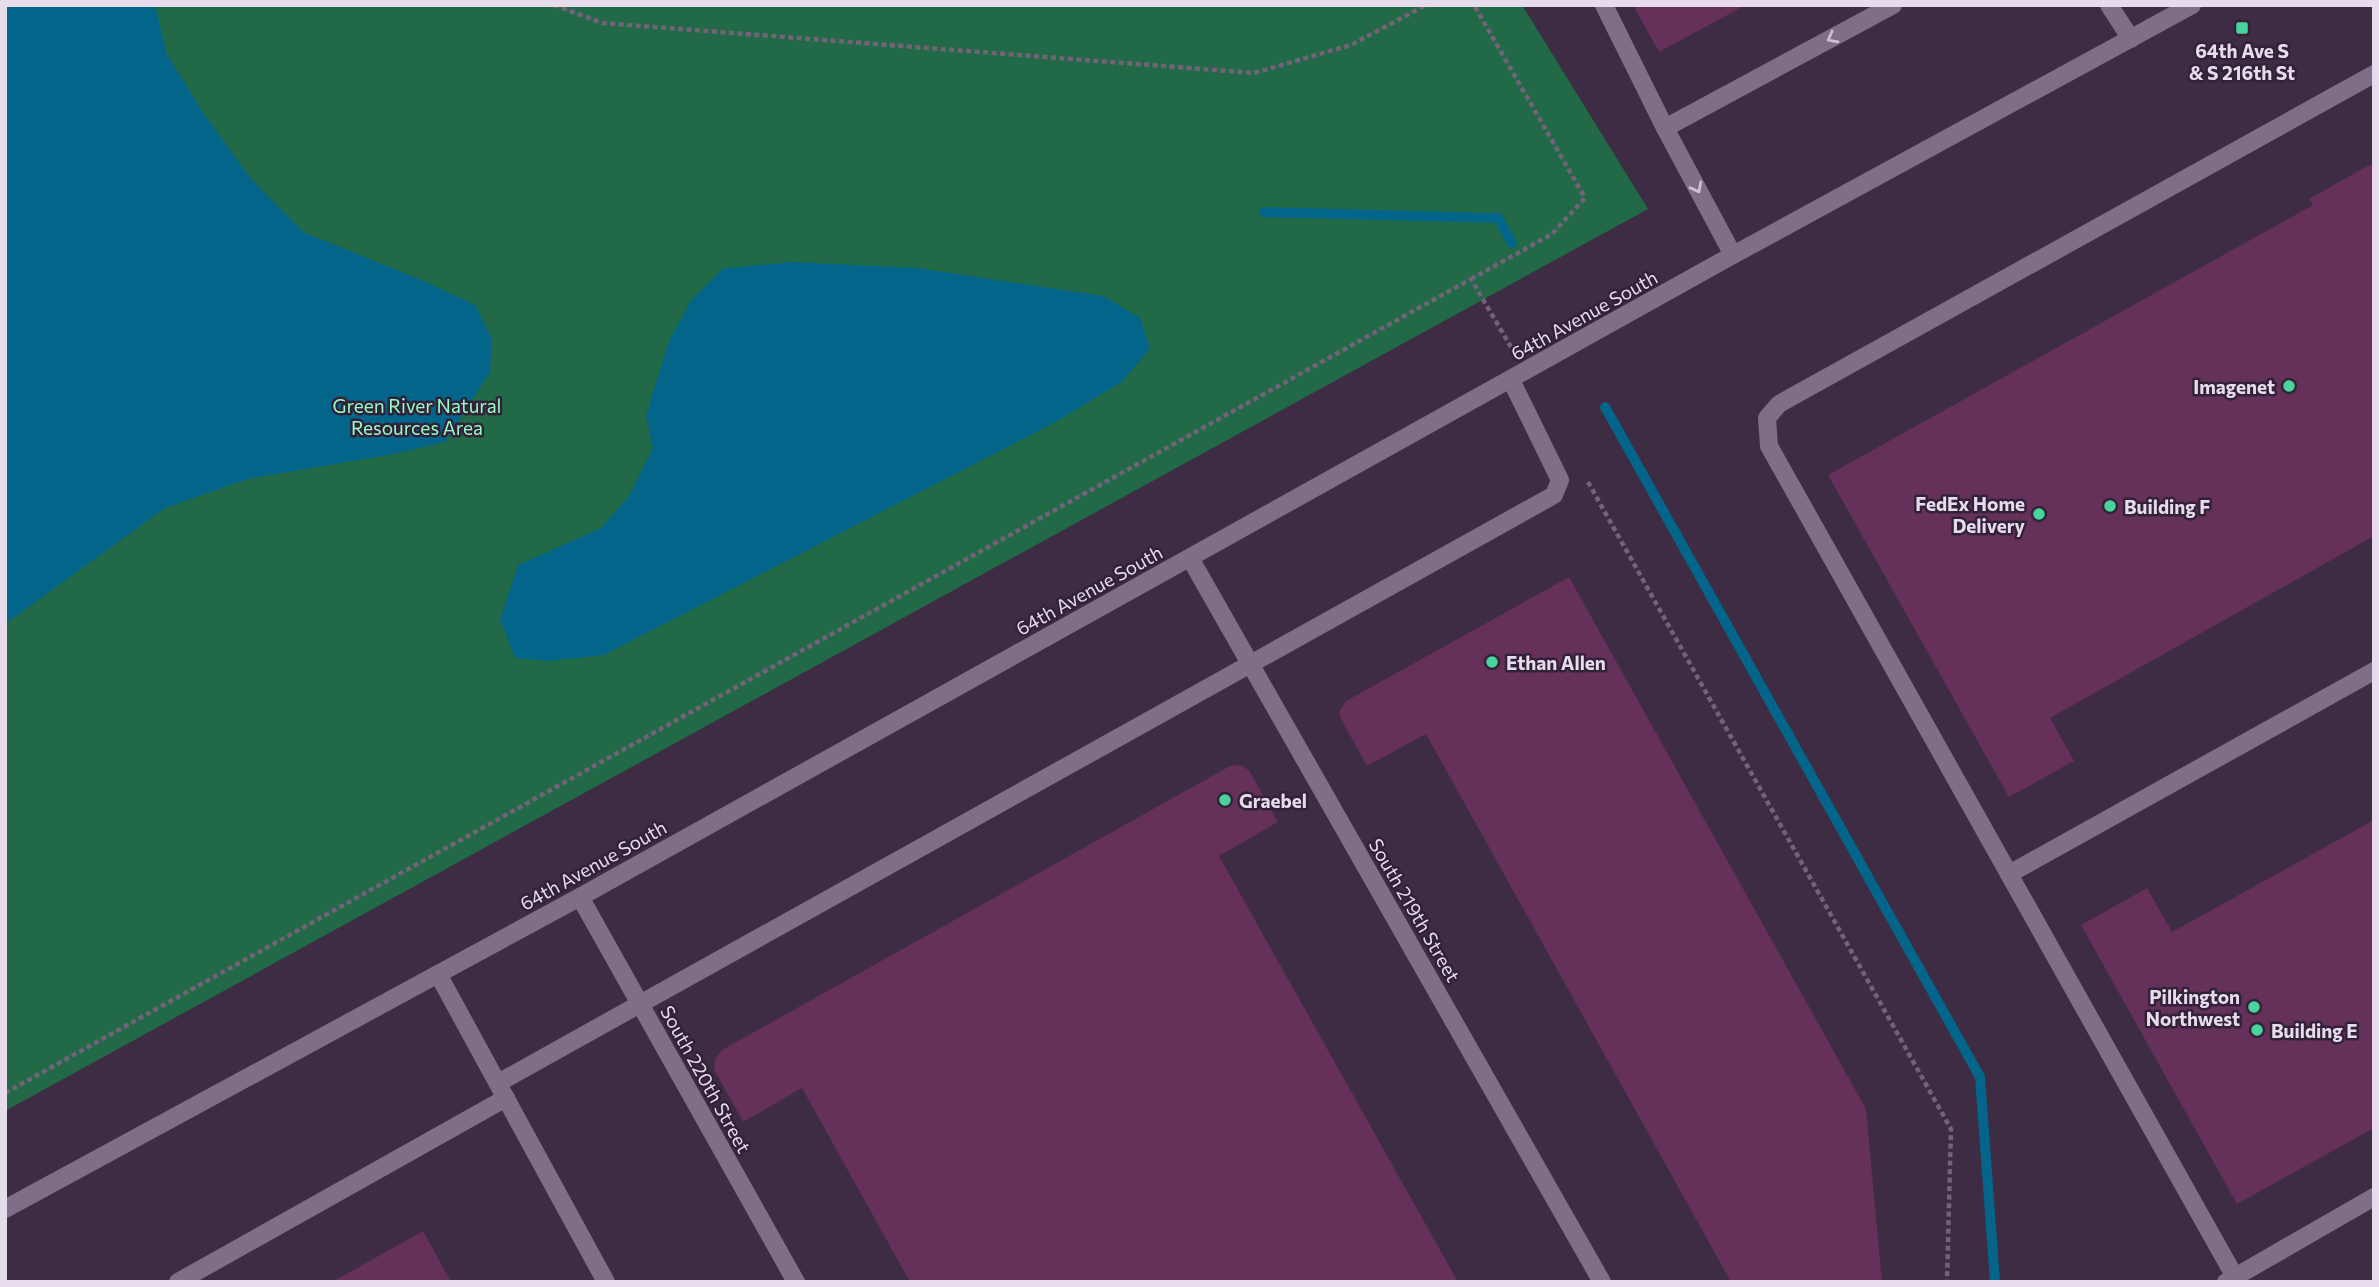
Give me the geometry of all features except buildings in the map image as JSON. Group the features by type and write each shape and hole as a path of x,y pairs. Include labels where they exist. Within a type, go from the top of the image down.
{"street":[{"path":"1604,5 1665,128 1733,255"},
{"path":"1665,128 1892,5"},
{"path":"2109,5 2131,39"},
{"name":"64th Avenue South","path":"5,1209 580,897 1733,255 2192,5"},
{"path":"2374,74 1779,404 1767,418 1769,446 2009,874 2230,1279 2374,1198"},
{"path":"178,1282 502,1091 640,1004 1554,495 1560,480 1511,380"},
{"name":"South 219th Street","path":"1190,558 1602,1282"},
{"path":"2009,874 2374,671"},
{"name":"South 220th Street","path":"580,897 796,1282"},
{"path":"438,974 606,1282"}],"path":[{"path":"554,5 602,23 1254,73 1351,46 1426,5"},
{"path":"1471,279 1552,234 1585,198 1474,5"}],"green space":[{"name":"Green River Natural Resources Area","path":"5,5 1522,5 1648,209 5,1111"}],"water":[{"path":"5,5 155,5 167,55 204,114 251,179 303,232 475,305 492,339 490,372 445,442 399,453 248,479 165,508 5,624"},
{"path":"792,262 917,268 1103,296 1140,318 1150,348 1123,381 1056,422 604,655 549,661 515,658 500,620 518,565 601,528 629,496 653,448 646,416 658,376 670,339 691,300 724,268"}],"waterway":[{"path":"1264,212 1498,218 1512,243"},
{"path":"1605,407 1980,1077 1995,1282"}],"place":[{"name":"64th Ave S & S 216th St","path":"2242,28"},
{"name":"Imagenet","path":"2289,386"},
{"name":"Building F","path":"2110,506"},
{"name":"FedEx Home Delivery","path":"2039,514"},
{"name":"Ethan Allen","path":"1492,662"},
{"name":"Graebel","path":"1225,800"},
{"name":"Pilkington Northwest","path":"2254,1007"},
{"name":"Building E","path":"2257,1030"}]}
